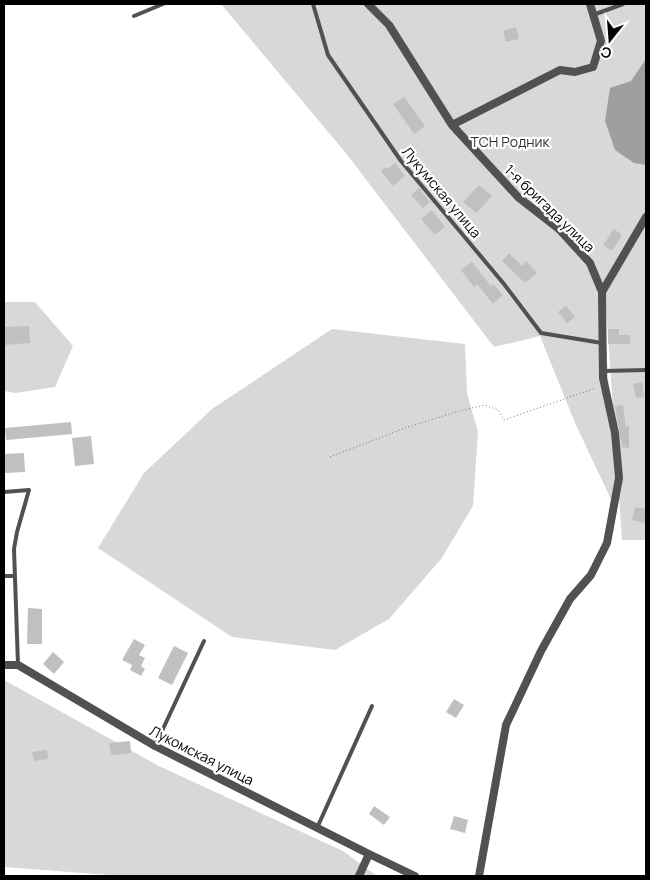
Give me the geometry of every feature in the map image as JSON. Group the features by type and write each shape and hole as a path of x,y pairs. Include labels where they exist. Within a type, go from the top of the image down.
{"street":[{"name":"1-я бригада улица","path":"368,4 389,25 452,125 518,197 559,229 590,263 602,292"},
{"path":"452,125 560,70 575,72 593,67 601,41 590,4"},
{"path":"479,876 506,725 570,599 591,574 606,543 620,478 615,433 604,385 602,292 646,217"},
{"path":"4,665 18,665"},
{"name":"Лукомская улица","path":"18,665 155,746 415,876"},
{"path":"359,876 370,854"}],"lane":[{"path":"134,16 163,4"},
{"name":"Лукумская улица","path":"312,4 328,55 400,161 504,284 541,332 602,343"},
{"path":"593,15 623,4"},
{"path":"603,371 646,370"},
{"path":"4,492 29,490 14,548 18,665"},
{"path":"4,576 14,576"},
{"path":"155,746 204,641"},
{"path":"317,828 372,706"}],"path":[{"path":"330,458 405,428 459,411 485,405 498,410 504,420 604,385"}],"green space":[{"name":"ТСН Родник","path":"221,4 646,4 646,211 604,284 617,512 575,423 540,336 494,347 345,152"},
{"path":"646,220 646,540 622,540 605,291"},
{"path":"4,302 35,302 73,346 55,387 15,393 4,391"},
{"path":"332,329 465,344 467,393 478,432 473,506 441,559 389,619 335,650 232,637 98,548 144,473 212,409"},
{"path":"4,680 159,766 343,851 377,876 122,876 4,867"}],"shaded area":[{"path":"646,59 646,165 634,163 615,150 605,121 610,88 631,81"}],"building":[{"path":"516,27 519,39 506,42 503,31"},
{"path":"404,97 425,126 414,134 393,104"},
{"path":"395,163 405,176 393,186 381,171 386,167 388,169"},
{"path":"479,185 492,196 476,213 463,202"},
{"path":"419,188 430,202 423,208 411,195"},
{"path":"432,210 445,227 435,235 421,219"},
{"path":"614,229 622,235 612,251 603,245"},
{"path":"509,253 522,266 526,261 537,273 525,283 502,261"},
{"path":"472,262 491,286 493,284 503,295 493,304 477,284 474,287 461,270"},
{"path":"566,306 575,317 567,323 558,312"},
{"path":"29,326 30,343 4,345 4,327"},
{"path":"608,329 619,329 619,335 630,335 630,344 608,344"},
{"path":"642,382 644,397 636,398 633,384"},
{"path":"623,405 626,427 629,426 629,448 622,447 615,406"},
{"path":"71,422 72,434 6,440 5,428"},
{"path":"91,436 94,464 75,466 72,438"},
{"path":"24,453 25,472 4,473 4,454"},
{"path":"635,507 646,509 645,523 632,520"},
{"path":"28,608 42,609 42,644 27,644"},
{"path":"134,639 145,645 139,655 145,658 141,666 145,669 141,676 130,670 132,665 122,660"},
{"path":"174,646 188,653 172,685 158,678"},
{"path":"53,652 64,662 54,674 43,664"},
{"path":"454,699 464,705 456,718 446,712"},
{"path":"130,741 131,753 111,755 109,743"},
{"path":"47,750 48,759 34,761 32,752"},
{"path":"374,806 390,817 384,825 369,814"},
{"path":"454,816 468,820 465,833 450,829"}]}
